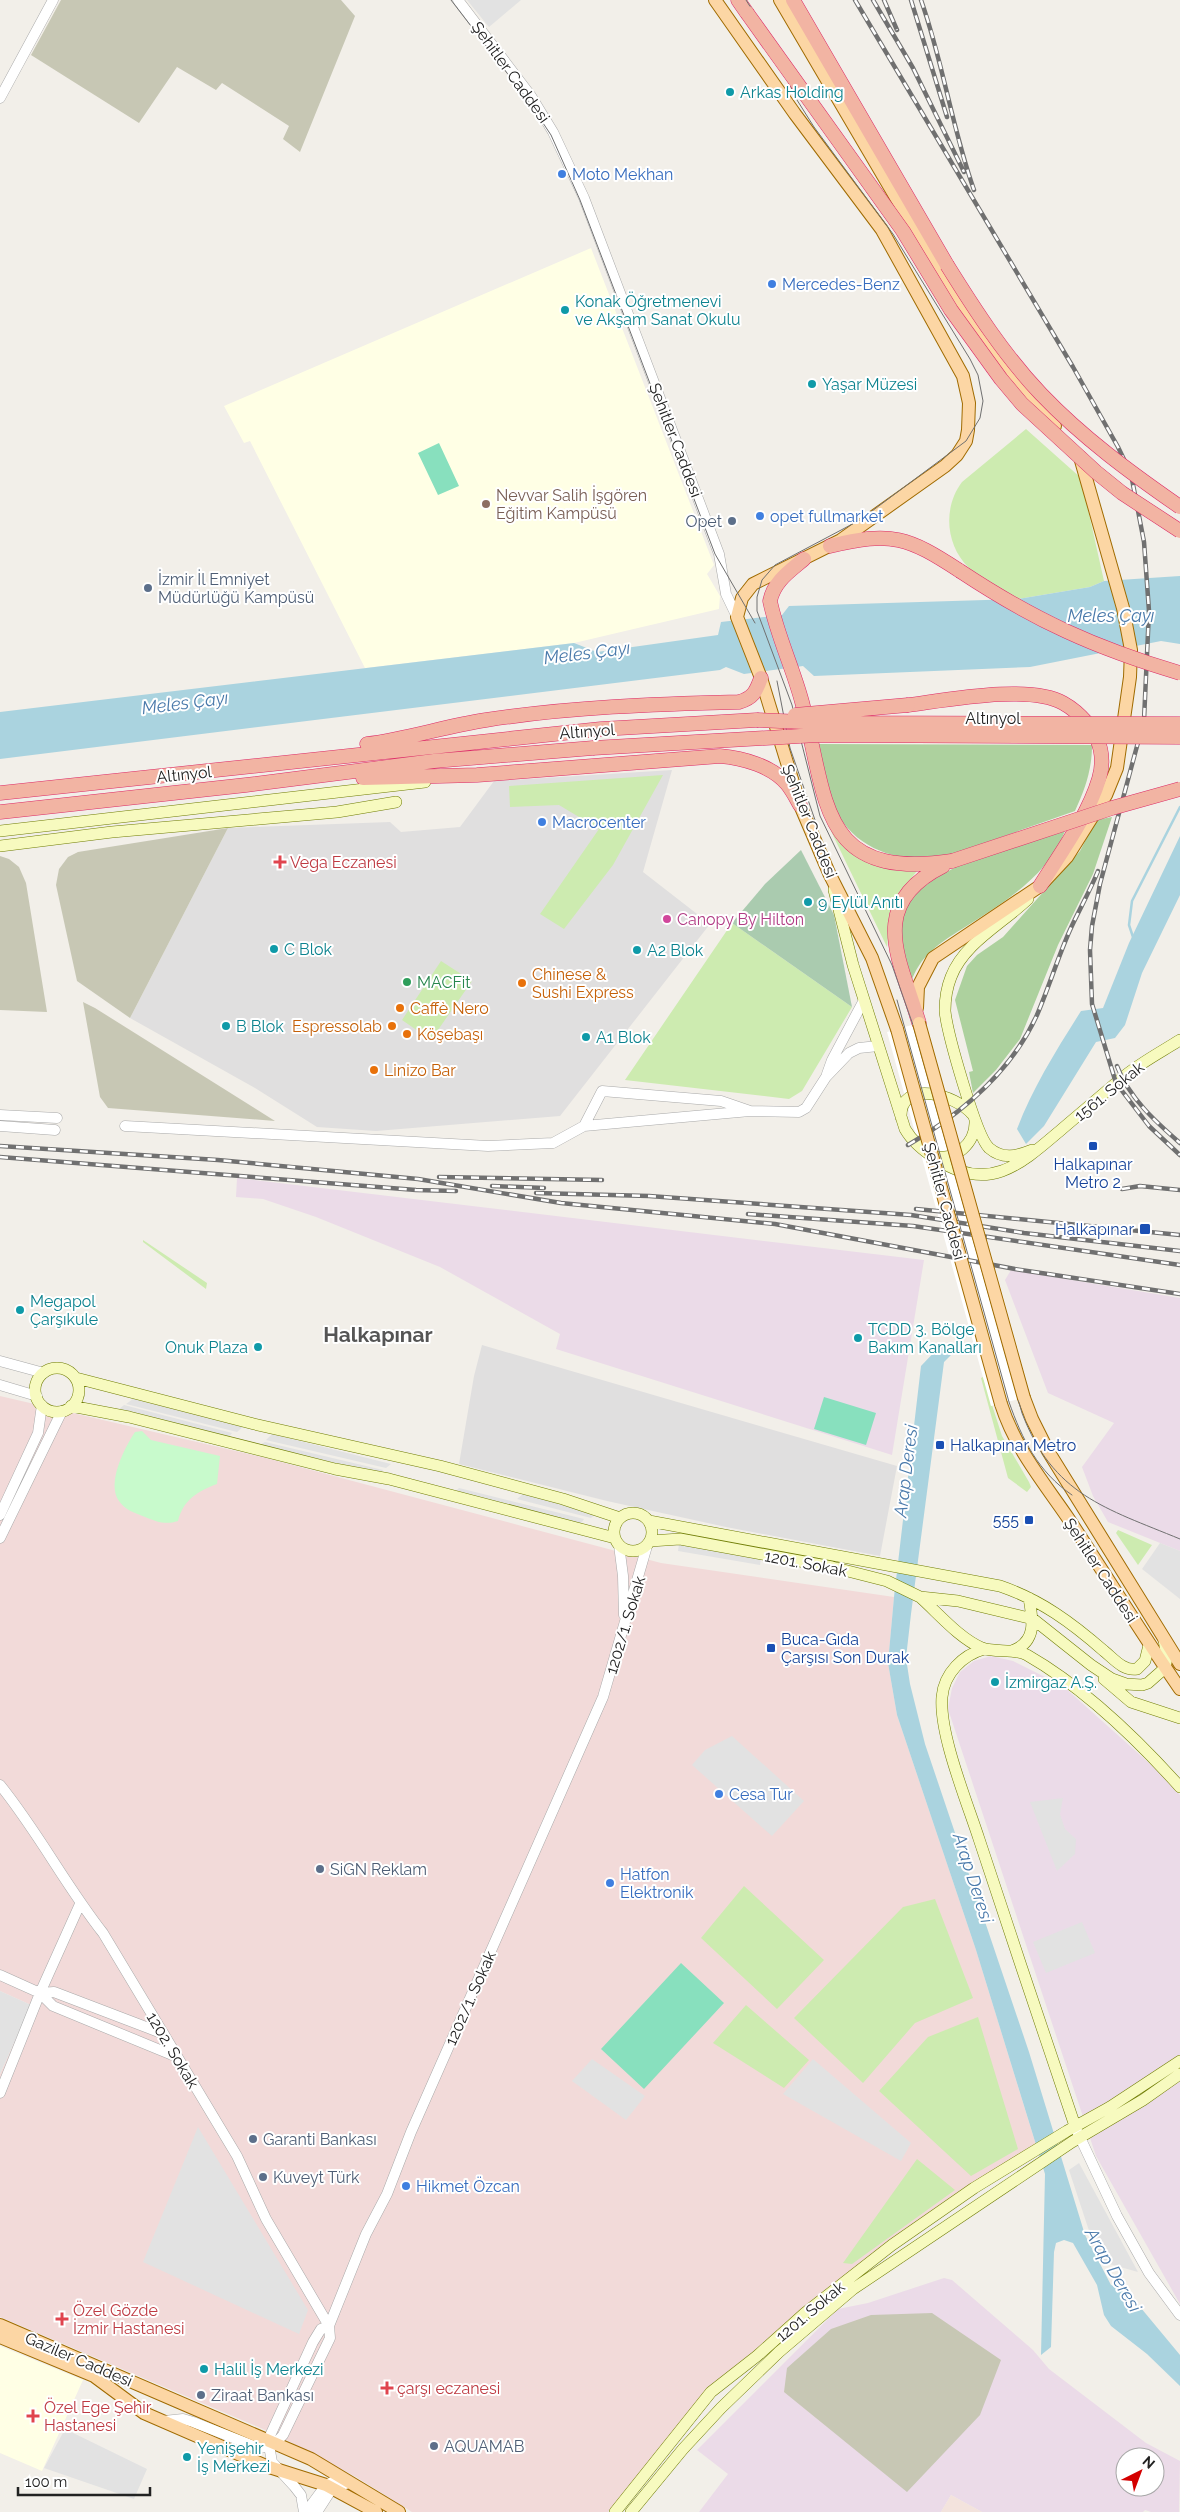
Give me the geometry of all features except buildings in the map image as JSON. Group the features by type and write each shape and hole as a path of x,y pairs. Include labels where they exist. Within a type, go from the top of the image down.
{"highway":[{"path":"738,0 903,231 951,310 1001,379 1028,410 1096,472 1122,493 1180,531"},
{"path":"794,0 947,265 1006,352 1041,394 1089,440 1180,507"},
{"path":"830,546 859,539 891,537 910,542 1046,623 1109,651 1180,673"},
{"path":"804,559 775,587 770,601 772,613 793,668 803,704 820,786 832,821 842,835 866,854 891,864 924,865 952,861 1096,813 1180,789"},
{"path":"317,758 344,747 390,740 484,720 548,712 651,704 739,702 750,699 756,693 762,678"},
{"path":"757,720 988,696 1026,694 1047,696 1062,702 1078,713 1092,729 1100,745 1102,757 1099,780 1066,844 1040,886"},
{"name":"Altınyol","path":"0,793 601,729 757,720 828,723 1180,724"},
{"name":"Altınyol","path":"0,812 289,780 434,761 593,748 817,735 1180,737"},
{"path":"289,780 477,775 720,756 750,761 771,772 787,784 800,804"},
{"path":"919,1023 896,954 894,930 902,903 909,891 923,877 952,861"}],"main road":[{"path":"715,0 795,114 882,230 963,376 970,419 966,441 956,455 930,478 830,546 753,584 742,598 738,617"},
{"name":"Şehitler Caddesi","path":"780,0 882,176 985,343 1014,381 1078,452 1115,576 1130,650 1130,677 1117,768 1106,795 1085,831 1055,872 1040,886 933,958 918,987 919,1023 1024,1398 1032,1419 1048,1450 1180,1664"},
{"name":"Şehitler Caddesi","path":"738,617 762,678 800,804 829,873 872,958 897,1029 1001,1404 1013,1436 1031,1468 1064,1513 1165,1668"},
{"path":"0,831 477,775"},
{"path":"0,846 112,832 336,812 396,802"},
{"path":"829,873 864,1000 902,1120 908,1135 929,1154 943,1158 957,1154 972,1136 974,1118 957,1100 928,1093 917,1095 905,1102 902,1109 902,1120"},
{"path":"1040,886 966,953 957,964 950,978 946,1000 946,1018 974,1118 983,1140 997,1153 1013,1156 1041,1147"},
{"name":"1561. Sokak","path":"929,1154 957,1171 982,1174 1000,1172 1020,1164 1132,1070 1180,1040"},
{"path":"617,1541 389,1479 335,1469 129,1417 66,1409 51,1410 40,1401 36,1386 44,1373 53,1368 64,1369 76,1378 254,1424 440,1466 563,1499 620,1518"},
{"path":"66,1409 79,1393 76,1378"},
{"path":"649,1521 653,1530 649,1544 636,1551 624,1549 617,1541 615,1527 620,1518 625,1514 638,1513 649,1521 1000,1586 1052,1610 1075,1626 1125,1668 1137,1669 1141,1666 1150,1645"},
{"name":"1201. Sokak","path":"649,1544 680,1539 832,1567 887,1581 920,1597 958,1601 1033,1619"},
{"path":"920,1597 971,1641 984,1649"},
{"path":"1011,1652 1022,1648 1031,1636 1033,1619 1029,1598"},
{"path":"1033,1619 1090,1665 1111,1686 1131,1702 1180,1718"},
{"path":"1090,1665 1112,1679 1134,1686 1148,1683 1165,1668 1167,1661 1164,1639"},
{"path":"1071,2128 960,1782 943,1721 942,1696 953,1669 971,1653 984,1649 1025,1654 1067,1681 1100,1708 1180,1787"},
{"path":"1165,1668 1180,1690"},
{"name":"1201. Sokak","path":"615,2512 711,2392 757,2356 804,2313 892,2245 974,2188 1071,2128 1110,2107 1180,2061"},
{"name":"1201. Sokak","path":"631,2512 683,2449 779,2352 853,2289 1044,2161 1180,2074"},
{"name":"Gaziler Caddesi","path":"0,2325 271,2444 332,2481 381,2507 400,2512"},
{"name":"Gaziler Caddesi","path":"0,2337 94,2376 144,2413 266,2466 332,2481"},
{"path":"683,2449 680,2443 699,2416 711,2392"}],"street":[{"path":"0,98 53,0"},
{"name":"Şehitler Caddesi","path":"458,0 531,96 553,132 584,198 719,554 726,594 738,617"},
{"path":"125,1126 488,1146 553,1143 584,1126 750,1111 799,1112 815,1097 826,1077 832,1060 864,1000"},
{"path":"826,1077 849,1053 859,1048 878,1046"},
{"path":"584,1126 602,1091 721,1101 750,1111"},
{"path":"0,1115 57,1118"},
{"path":"0,1126 55,1130"},
{"path":"0,1361 44,1373"},
{"path":"0,1385 40,1401 38,1433 0,1515"},
{"path":"0,1538 66,1409"},
{"path":"617,1541 623,1576 624,1624"},
{"name":"1202/1. Sokak","path":"271,2444 330,2338 329,2326 366,2234 387,2194 411,2132 448,2047 604,1697 649,1544"},
{"name":"1202. Sokak","path":"0,1785 26,1817 80,1904 103,1933 236,2156 266,2219 329,2326"},
{"path":"0,2093 40,1993 80,1904"},
{"path":"0,1975 40,1993 53,2006 177,2056"},
{"path":"40,1993 54,1992 164,2034"},
{"path":"1071,2128 1130,2240 1162,2293 1180,2315"},
{"path":"164,2421 183,2419 259,2448 271,2444 272,2462 300,2495 305,2512"},
{"path":"305,2512 332,2481"},
{"path":"317,2512 332,2481"}],"shaded area":[{"path":"61,0 341,0 355,16 300,152 283,139 289,126 222,83 216,90 177,67 139,123 31,55"},
{"path":"467,0 521,0 489,27"},
{"name":"Nevvar Salih İşgören Eğitim Kampüsü","path":"591,248 714,565 707,574 720,596 719,609 574,643 365,668 250,441 244,443 224,406"},
{"path":"672,770 643,872 710,924 560,1116 376,1131 317,1127 255,1088 130,1018 228,828 390,822 401,832 460,827 494,781"},
{"path":"228,828 130,1018 77,981 56,885 59,869 68,857 78,852"},
{"path":"801,850 834,915 852,1007 732,923 765,884"},
{"path":"0,856 9,859 19,867 26,883 47,1012 0,1010"},
{"path":"83,1002 275,1121 108,1108 100,1097"},
{"path":"237,1178 924,1260 892,1455 556,1349 560,1334 440,1267 316,1217 263,1199 236,1197"},
{"path":"1011,1270 1180,1298 1180,1551 1108,1522 1093,1496 1082,1467 1114,1423 1048,1393 1005,1280"},
{"path":"482,1345 897,1466 880,1556 726,1527 607,1501 459,1464 474,1376"},
{"path":"0,1396 266,1458 661,1563 894,1597 888,1663 897,1715 976,1950 1036,2145 842,2279 711,2386 608,2512 412,2512 356,2477 277,2435 0,2317 0,2074 31,2005 0,1991"},
{"path":"133,1399 244,1426 237,1432 126,1404"},
{"path":"124,1405 232,1433 228,1438 118,1410"},
{"path":"272,1434 391,1464 386,1468 266,1440"},
{"path":"265,1442 383,1470 380,1474 260,1445"},
{"path":"459,1488 584,1519 580,1525 455,1492"},
{"path":"524,1493 597,1513 591,1518 517,1499"},
{"path":"1160,1543 1180,1551 1180,1599 1142,1569"},
{"path":"679,1544 761,1558 760,1565 678,1551"},
{"path":"991,1656 1013,1661 1063,1686 1159,1772 1180,1795 1180,2304 1096,2156 948,1709 952,1688 960,1672 974,1661"},
{"path":"732,1736 804,1801 772,1836 692,1765 705,1750"},
{"path":"1063,1798 1060,1814 1065,1829 1076,1839 1075,1854 1057,1871 1030,1802"},
{"path":"1082,1922 1095,1953 1046,1973 1033,1942"},
{"path":"0,1991 31,2005 0,2074"},
{"path":"592,2059 645,2096 626,2120 572,2081"},
{"path":"813,2059 911,2143 901,2161 783,2094"},
{"path":"198,2127 308,2310 299,2334 143,2262"},
{"path":"1079,2163 1138,2272 1106,2263 1097,2255 1069,2170"},
{"path":"944,2278 952,2280 1033,2350 1049,2369 1154,2447 1115,2447 1115,2497 1165,2497 1165,2453 1180,2461 1179,2512 1151,2512 1145,2510 1143,2512 982,2512 951,2495 941,2512 699,2512 728,2474 697,2450 838,2309 868,2303"},
{"path":"932,2313 1001,2360 980,2415 907,2492 784,2392 787,2368 831,2329 871,2315"},
{"name":"Özel Ege Şehir Hastanesi","path":"0,2346 83,2380 42,2471 0,2453"},
{"path":"65,2429 147,2469 134,2499 44,2468"},
{"path":"951,2495 982,2512 941,2512"}],"green space":[{"path":"1026,429 1081,478 1104,581 1090,587 1018,599 969,568 955,548 949,526 952,503 956,492 962,482"},
{"path":"439,443 459,486 438,495 418,453"},
{"path":"818,744 1092,745 1091,763 1087,779 1075,811 942,858 927,859 896,856 881,851 868,845 845,825 829,796"},
{"path":"663,775 613,865 564,929 540,914 599,829 559,805 510,807 509,786"},
{"path":"1112,817 1093,874 1058,945 1020,1039 996,1070 973,1093 969,1072 973,1071 955,1000 967,966 977,955 1003,937 1080,851 1096,820"},
{"path":"828,825 847,845 867,859 890,867 917,871 899,894 891,911 887,947"},
{"path":"1065,831 1057,848 1035,876 1007,899 931,951 919,965 911,983 901,946 899,926 907,905 922,888 943,874 967,862"},
{"path":"732,923 852,1007 802,1091 789,1099 625,1080"},
{"path":"441,961 472,981 431,1040 402,1020"},
{"path":"143,1240 207,1283 206,1289 143,1242"},
{"path":"983,1377 1002,1436 1031,1487 1027,1492 1008,1478 981,1378"},
{"path":"824,1397 876,1413 866,1445 814,1429"},
{"path":"142,1431 151,1440 220,1456 217,1484 192,1497 184,1507 178,1521 169,1523 154,1520 134,1513 119,1501 115,1485 118,1465 135,1432"},
{"path":"1118,1530 1152,1545 1138,1565 1116,1533"},
{"path":"744,1886 824,1960 777,2009 701,1938"},
{"path":"935,1899 973,1998 915,2023 863,2083 794,2018 903,1907"},
{"path":"681,1963 724,2003 644,2089 601,2049"},
{"path":"746,2005 809,2060 784,2088 713,2043"},
{"path":"978,2017 1018,2149 971,2176 879,2091 928,2037"},
{"path":"917,2159 955,2190 852,2264 843,2263"}],"water":[{"name":"Meles Çayı","path":"1180,576 1180,644 1161,641 1030,667 814,676 803,666 744,674 726,667 720,670 0,759 0,712 574,643 597,652 718,635 721,622 782,615 789,606 1018,599 1090,587 1104,581"},
{"path":"1180,836 1180,895 1142,973 1125,1025 1115,1038 1096,1042 1044,1126 1026,1144 1017,1129 1030,1098 1054,1054 1081,1011 1103,1008 1129,943"},
{"path":"942,1344 949,1348 951,1355 944,1362 911,1614 906,1658 910,1684 925,1744 1029,2052 1085,2235 1111,2285 1126,2290 1180,2355 1180,2386 1147,2354 1111,2326 1104,2315 1097,2285 1073,2243 1064,2240 1056,2243 1054,2252 1051,2347 1041,2355 1045,2174 976,1950 897,1715 888,1663 921,1366"}],"pier":[{"path":"926,1021 1031,1396 991,1406 887,1032"}],"waterway":[{"path":"1133,937 1129,925 1132,901 1180,807"}],"tram line":[{"path":"451,0 527,99 551,135 580,200 715,554 755,623"},
{"path":"746,0 761,24 797,100 814,127 893,234 970,359 978,375 983,401 980,418 966,441 860,520 775,565 762,580 757,597 757,611 792,705 820,816 892,965 913,1025 1022,1413 1035,1441 1049,1463 1066,1481 1084,1495 1105,1507 1180,1539"},
{"path":"777,681 790,748 815,820"},
{"path":"897,1000 1009,1402 1033,1454 1050,1476 1072,1495"}],"railway":[{"path":"855,0 1073,367 1131,474 1144,542 1149,611 1144,720 1100,884 1092,926 1090,950 1092,1004 1116,1083 1149,1126 1180,1155"},
{"path":"873,0 913,68 964,172"},
{"path":"884,0 897,30"},
{"path":"911,0 947,117"},
{"path":"921,0 929,23 966,167 974,190"},
{"path":"908,1145 947,1120 983,1090 1013,1055 1037,1015 1073,923 1098,871"},
{"path":"1117,1066 1122,1078 1144,1109 1180,1143"},
{"path":"0,1146 218,1160 418,1179 561,1203 775,1224 1015,1269 1180,1294"},
{"path":"0,1157 416,1190 456,1191"},
{"path":"439,1177 602,1180"},
{"path":"492,1186 544,1188"},
{"path":"1122,1189 1140,1186 1180,1190"},
{"path":"536,1193 649,1196 911,1215 1024,1233 1180,1251"},
{"path":"916,1209 1180,1235"},
{"path":"748,1214 913,1226 1180,1265"}],"place":[{"name":"Arkas Holding","path":"730,92"},
{"name":"Moto Mekhan","path":"562,174"},
{"name":"Mercedes-Benz","path":"772,284"},
{"name":"Konak Öğretmenevi ve Akşam Sanat Okulu","path":"565,310"},
{"name":"Yaşar Müzesi","path":"812,384"},
{"name":"Nevvar Salih İşgören Eğitim Kampüsü","path":"486,504"},
{"name":"opet fullmarket","path":"760,516"},
{"name":"Opet","path":"732,521"},
{"name":"İzmir İl Emniyet Müdürlüğü Kampüsü","path":"148,588"},
{"name":"Macrocenter","path":"542,822"},
{"name":"Vega Eczanesi","path":"280,862"},
{"name":"9 Eylül Anıtı","path":"808,902"},
{"name":"Canopy By Hilton","path":"667,919"},
{"name":"C Blok","path":"274,949"},
{"name":"A2 Blok","path":"637,950"},
{"name":"MACFit","path":"407,982"},
{"name":"Chinese & Sushi Express","path":"522,983"},
{"name":"Caffè Nero","path":"400,1008"},
{"name":"B Blok","path":"226,1026"},
{"name":"Espressolab","path":"392,1026"},
{"name":"Köşebaşı","path":"407,1034"},
{"name":"A1 Blok","path":"586,1037"},
{"name":"Linizo Bar","path":"374,1070"},
{"name":"Halkapınar Metro 2","path":"1093,1146"},
{"name":"Halkapınar","path":"1145,1229"},
{"name":"Megapol Çarşıkule","path":"20,1310"},
{"name":"TCDD 3. Bölge Bakım Kanalları","path":"858,1338"},
{"name":"Onuk Plaza","path":"258,1347"},
{"name":"Halkapınar Metro","path":"940,1445"},
{"name":"555","path":"1029,1520"},
{"name":"Buca-Gıda Çarşısı Son Durak","path":"771,1648"},
{"name":"İzmirgaz A.Ş.","path":"995,1682"},
{"name":"Cesa Tur","path":"719,1794"},
{"name":"SiGN Reklam","path":"320,1869"},
{"name":"Hatfon Elektronik","path":"610,1883"},
{"name":"Garanti Bankası","path":"253,2139"},
{"name":"Kuveyt Türk","path":"263,2177"},
{"name":"Hikmet Özcan","path":"406,2186"},
{"name":"Özel Gözde İzmir Hastanesi","path":"62,2319"},
{"name":"Halil İş Merkezi","path":"204,2369"},
{"name":"çarşı eczanesi","path":"387,2388"},
{"name":"Ziraat Bankası","path":"201,2395"},
{"name":"Özel Ege Şehir Hastanesi","path":"33,2416"},
{"name":"AQUAMAB","path":"434,2446"},
{"name":"Yenişehir İş Merkezi","path":"187,2457"}],"district":[{"name":"Halkapınar","path":"378,1335"}],"water label":[{"name":"Arap Deresi","path":"906,1471"},
{"name":"Arap Deresi","path":"973,1878"},
{"name":"Arap Deresi","path":"1113,2270"}]}
